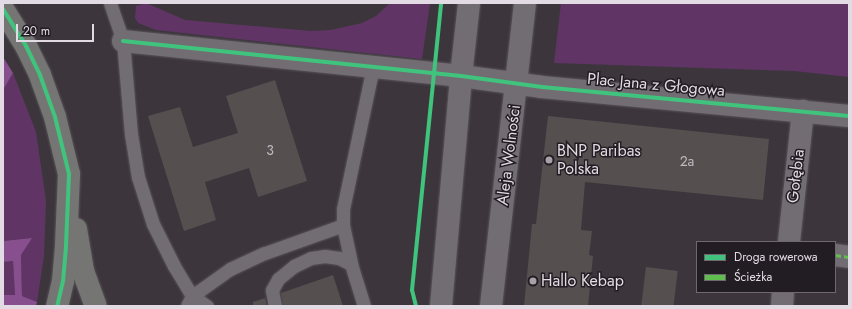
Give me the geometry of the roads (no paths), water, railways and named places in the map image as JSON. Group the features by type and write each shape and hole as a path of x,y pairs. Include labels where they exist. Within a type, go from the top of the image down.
{"main road":[{"path":"3,9 26,46 40,75 55,117 70,180 77,241 83,271 96,306"},
{"path":"57,306 63,281 70,180"}],"street":[{"path":"440,306 469,3"},
{"name":"Aleja Wolności","path":"491,306 525,3"},
{"name":"Plac Jana z Głogowa","path":"123,41 461,76 517,84 849,116"},
{"name":"Gołębia","path":"789,241 804,111"},
{"path":"836,255 849,257"},
{"path":"782,306 783,293"}],"lane":[{"path":"110,3 123,41 131,134 138,177 153,224 190,301 207,306"},
{"path":"364,306 351,264 343,225 343,208 373,67"},
{"path":"190,301 237,266 265,253 343,225"},
{"path":"275,306 272,290 278,279 294,266 311,258 325,256 338,258 351,264"}],"place":[{"name":"BNP Paribas Polska","path":"549,160"},
{"name":"Hallo Kebap","path":"533,281"}]}
